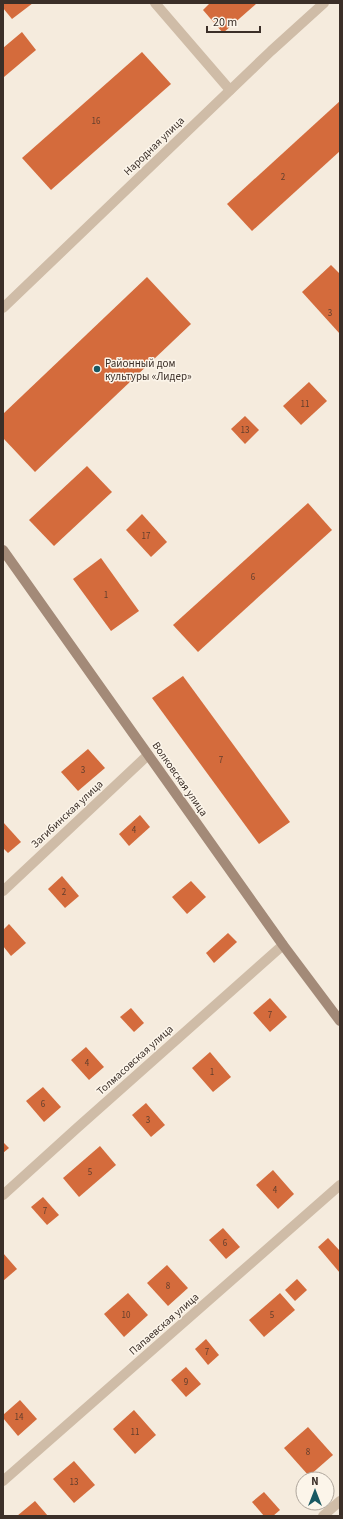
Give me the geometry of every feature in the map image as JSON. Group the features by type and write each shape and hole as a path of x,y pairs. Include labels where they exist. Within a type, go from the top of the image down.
{"main road":[{"name":"Волковская улица","path":"3,550 283,945 340,1020"}],"street":[{"path":"155,3 230,90"},
{"name":"Народная улица","path":"3,308 230,90 324,3"},
{"name":"Загибинская улица","path":"3,891 148,755"},
{"name":"Толмасовская улица","path":"3,1195 283,945"},
{"name":"Папаевская улица","path":"3,1481 340,1185"},
{"path":"323,1516 340,1501"}],"building":[{"path":"3,3 33,3 12,19 3,8"},
{"path":"210,3 257,3 223,33 203,10"},
{"path":"22,32 36,50 4,77 3,48"},
{"path":"142,52 171,84 51,190 22,158"},
{"path":"340,101 340,151 252,231 227,204"},
{"path":"331,265 340,274 340,334 302,292"},
{"name":"Районный дом культуры «Лидер»","path":"147,277 191,324 35,472 3,438 3,414"},
{"path":"309,382 327,401 301,425 283,406"},
{"path":"245,416 259,430 245,444 231,429"},
{"path":"87,466 112,492 54,546 29,520"},
{"path":"308,503 332,530 198,652 173,625"},
{"path":"142,514 167,542 151,557 126,530"},
{"path":"101,558 139,611 111,631 73,579"},
{"path":"183,676 290,822 259,844 152,698"},
{"path":"88,749 105,768 78,791 61,772"},
{"path":"140,815 150,827 129,846 119,834"},
{"path":"3,822 21,842 8,853 3,848"},
{"path":"62,876 79,896 65,908 48,889"},
{"path":"191,881 206,897 187,914 172,897"},
{"path":"9,924 26,943 11,956 3,946 3,930"},
{"path":"228,933 237,942 214,963 206,953"},
{"path":"270,998 287,1017 270,1032 253,1013"},
{"path":"131,1008 144,1023 134,1032 120,1017"},
{"path":"86,1047 104,1067 89,1080 71,1060"},
{"path":"210,1052 231,1077 213,1092 192,1068"},
{"path":"43,1087 61,1107 44,1122 26,1101"},
{"path":"146,1103 165,1125 151,1137 132,1115"},
{"path":"3,1142 9,1148 3,1153"},
{"path":"100,1146 116,1165 79,1197 63,1178"},
{"path":"273,1170 294,1194 278,1209 256,1185"},
{"path":"43,1197 59,1215 47,1225 31,1207"},
{"path":"223,1228 240,1247 226,1259 209,1240"},
{"path":"328,1238 340,1251 340,1273 318,1247"},
{"path":"3,1253 17,1269 3,1281"},
{"path":"167,1265 188,1288 168,1306 147,1283"},
{"path":"297,1279 307,1290 295,1301 285,1290"},
{"path":"128,1293 148,1315 124,1337 104,1314"},
{"path":"280,1293 295,1310 264,1337 249,1320"},
{"path":"206,1339 219,1355 208,1365 195,1349"},
{"path":"186,1367 201,1384 186,1397 171,1380"},
{"path":"20,1400 37,1419 18,1436 3,1418 3,1415"},
{"path":"134,1410 156,1435 135,1454 113,1429"},
{"path":"308,1427 333,1455 315,1471 305,1471 284,1448"},
{"path":"74,1461 95,1485 74,1503 53,1479"},
{"path":"264,1492 280,1510 273,1516 264,1516 252,1502"},
{"path":"35,1501 48,1516 17,1516"}],"place":[{"name":"Районный дом культуры «Лидер»","path":"97,369"}]}
